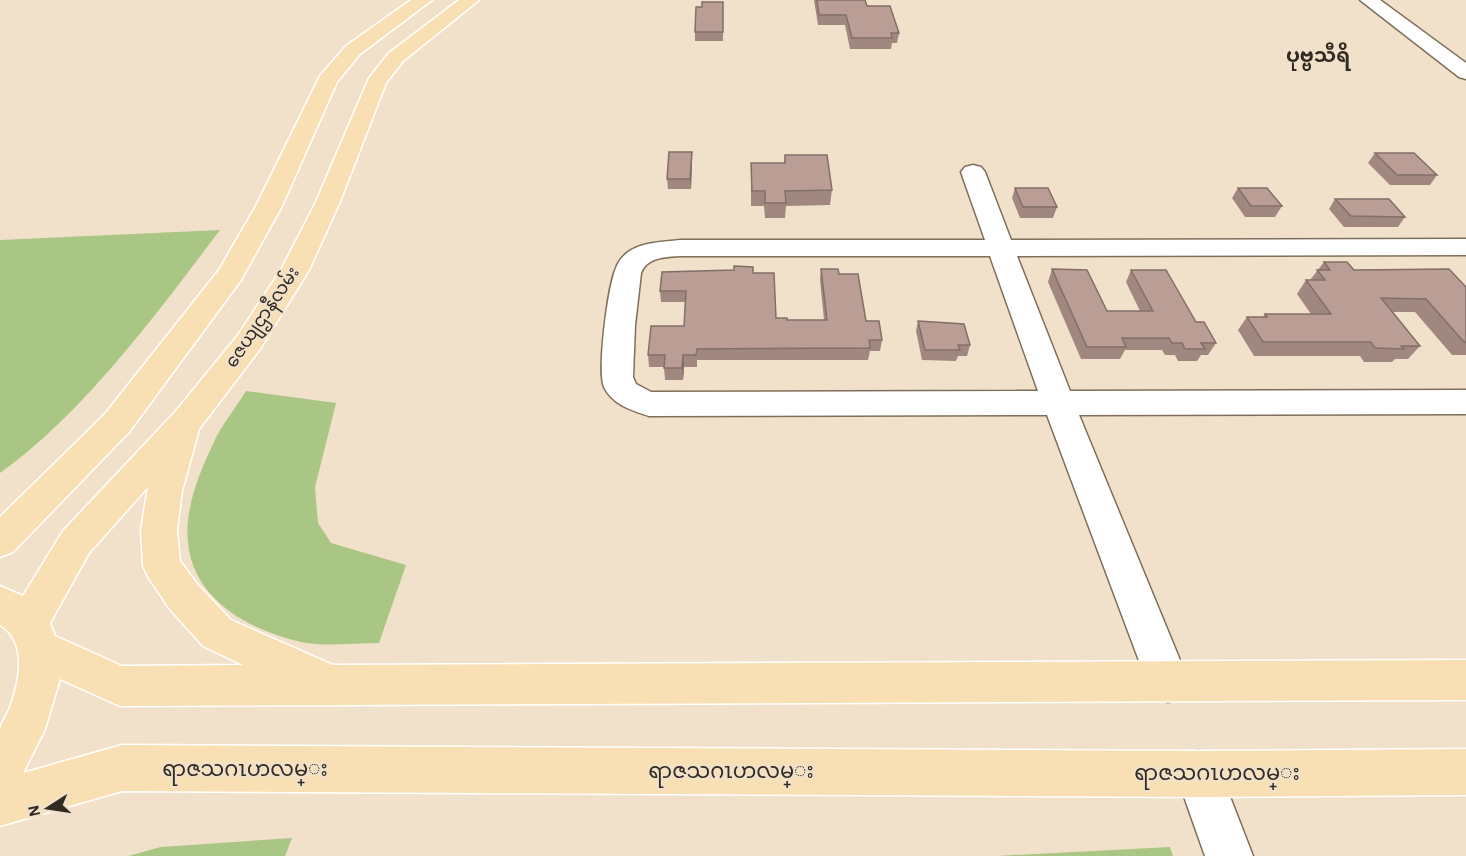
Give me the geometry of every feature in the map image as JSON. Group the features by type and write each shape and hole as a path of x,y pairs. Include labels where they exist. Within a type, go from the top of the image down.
{"main road":[{"path":"0,541 117,423 231,274 269,206 327,80 353,50 423,0"},
{"name":"ဇေယျဌာနီလမ်း","path":"23,626 76,542 188,420 249,342 295,270 327,204 376,82 396,57 470,0"},
{"path":"188,420 164,491 159,530 162,566 183,596 217,633 335,686"},
{"path":"23,626 120,687 1466,680"},
{"path":"0,768 12,752 38,696 23,626"},
{"name":"ရာဇသဂၤဟလမ္း","path":"0,803 122,768 1199,774 1466,772"}],"street":[{"path":"1369,0 1456,59 1466,73"},
{"path":"973,172 999,249 1168,682"},
{"path":"1466,247 680,248 643,254 628,267 615,366 618,384 631,398 649,404 1059,405 1466,402"},
{"path":"1199,774 1229,856"}],"green space":[{"path":"220,230 145,327 90,391 31,449 0,473 0,240"},
{"path":"246,391 336,403 315,487 318,523 331,543 406,565 379,643 320,644 282,637 244,621 228,610 213,597 201,581 192,563 188,543 188,517 191,504 217,435"},
{"path":"292,838 285,856 128,856 161,847"},
{"path":"1170,847 1173,856 996,856"}],"building":[{"path":"817,0 865,0 867,6 890,6 899,33 891,33 892,38 852,38 846,15 819,15"},
{"path":"702,2 723,2 723,32 695,32 696,7 702,7"},
{"path":"669,152 692,152 690,179 667,179"},
{"path":"1375,153 1414,153 1437,175 1397,175"},
{"path":"785,155 827,155 832,190 785,191 786,203 765,203 765,191 752,191 751,163 785,163"},
{"path":"1015,188 1048,188 1057,207 1023,207"},
{"path":"1238,188 1267,188 1282,206 1251,206"},
{"path":"1335,199 1389,199 1405,217 1351,216"},
{"path":"1324,262 1347,262 1354,270 1449,269 1466,287 1466,342 1426,299 1381,298 1420,346 1401,346 1404,349 1375,348 1371,342 1263,342 1247,317 1267,317 1265,314 1331,314 1306,280 1325,280 1317,270 1330,270"},
{"path":"734,266 753,267 753,273 774,273 776,318 787,318 787,320 827,320 821,269 838,269 839,274 858,274 866,321 879,321 882,340 869,340 870,348 697,349 696,355 683,355 682,368 664,368 665,355 648,355 651,326 684,326 686,291 660,291 662,272 734,270"},
{"path":"1052,269 1087,270 1107,311 1153,311 1131,270 1166,270 1196,322 1204,322 1216,343 1201,343 1205,349 1185,349 1182,343 1172,343 1169,338 1122,338 1126,347 1087,347"},
{"path":"918,321 964,324 970,345 958,345 960,350 925,350"}],"district":[{"name":"ပုဗ္ဗသီရိ","path":"1318,55"}]}
